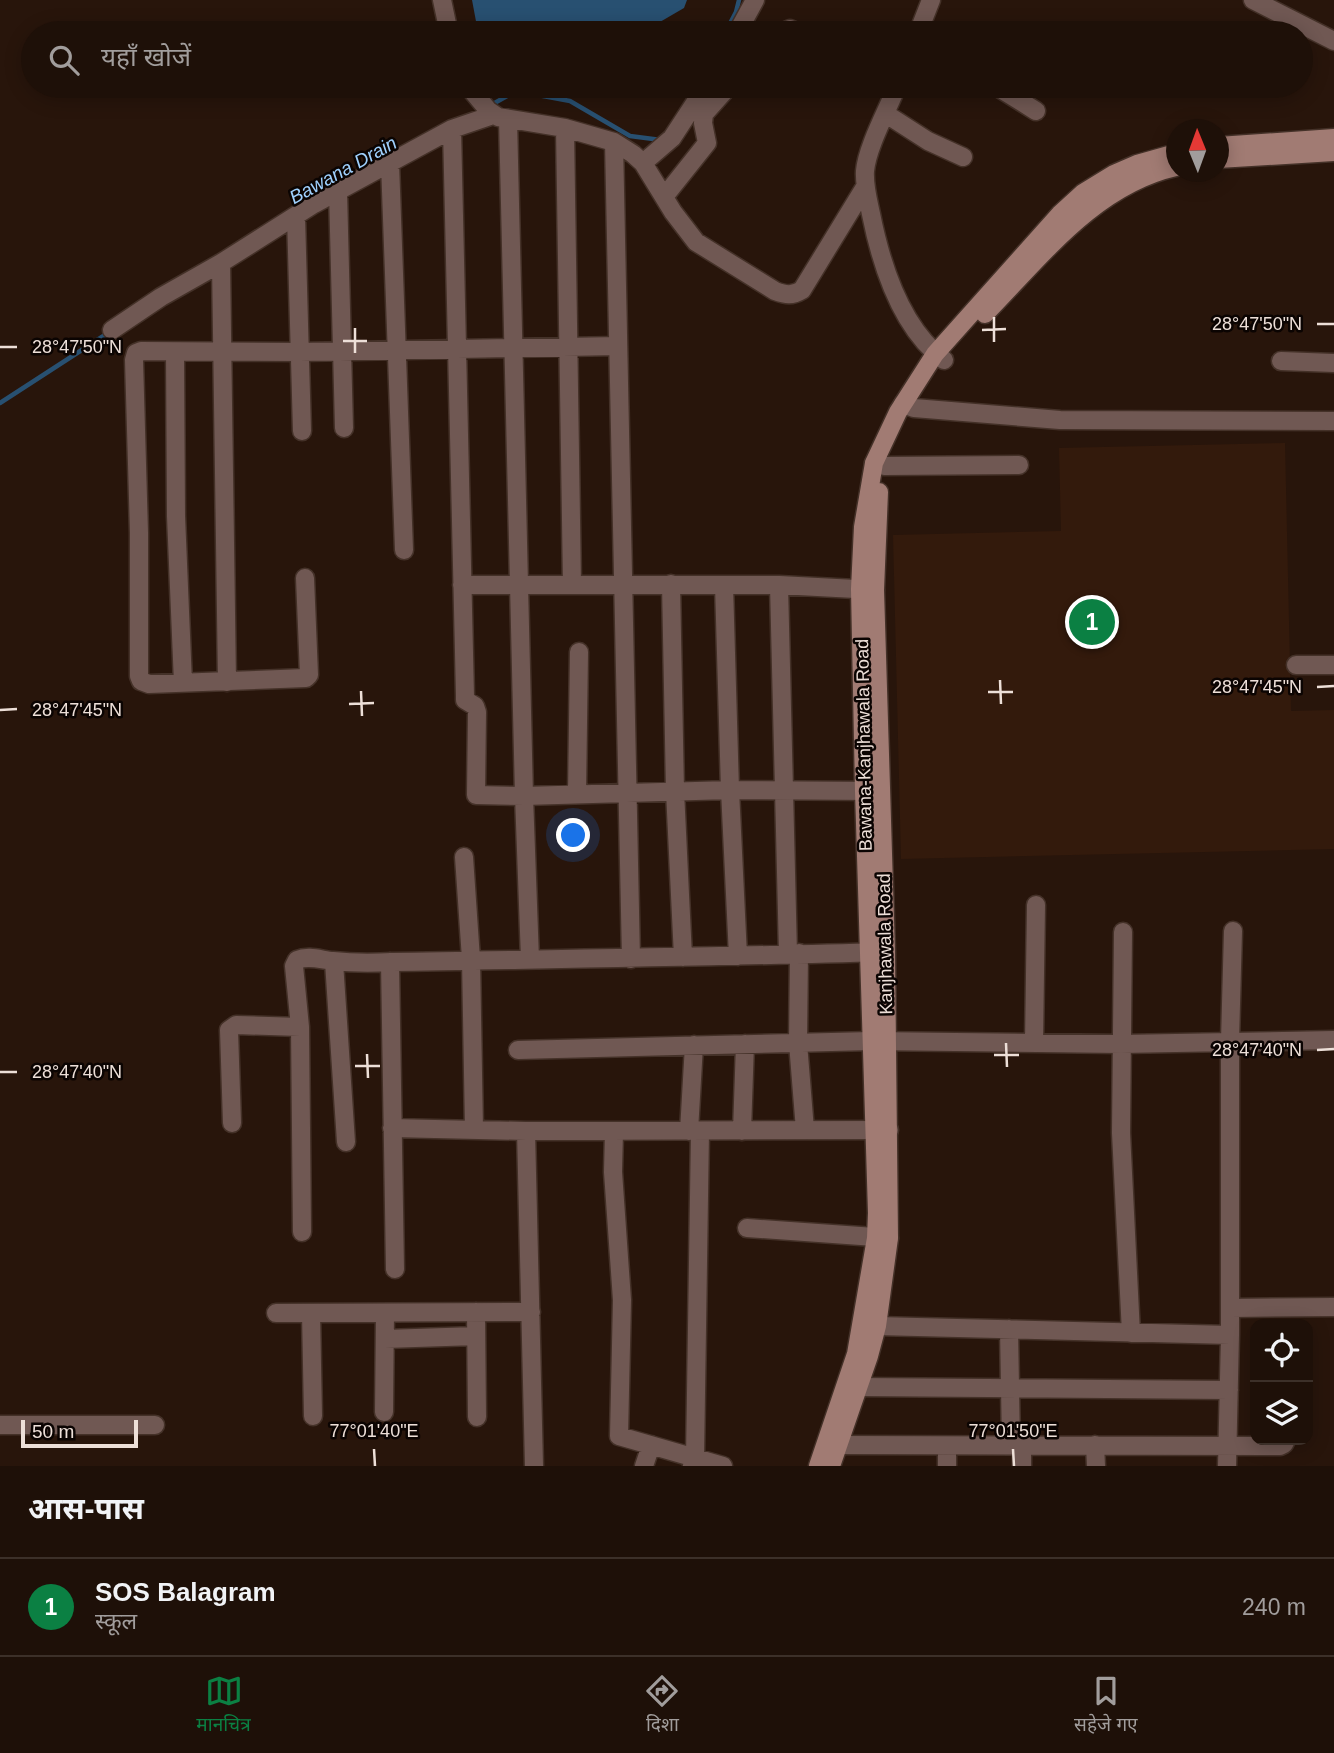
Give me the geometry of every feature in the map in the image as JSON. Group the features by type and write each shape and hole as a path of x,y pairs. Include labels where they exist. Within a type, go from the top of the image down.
{"main road":[{"path":"1229,151 1332,145"},
{"name":"Bawana-Kanjhawala Road","path":"818,1466 856,1354 870,1325 883,1238 868,589 863,527 879,465 908,406 939,357 1060,214 1083,193 1114,174 1166,156"},
{"path":"939,357 1095,205 1126,187 1166,171"},
{"path":"831,1466 859,1387 870,1325"}],"street":[{"path":"442,0 446,21"},
{"path":"744,21 755,0"},
{"path":"923,21 931,0"},
{"path":"1253,0 1292,21"},
{"path":"1313,32 1334,41"},
{"path":"479,98 497,114 565,128 614,142 643,163 681,222 704,248 775,291 787,295 795,295 802,290 865,187"},
{"path":"643,163 672,138 698,98"},
{"path":"664,197 707,144 704,114 718,98"},
{"path":"892,98 867,160 865,187 879,255 899,303 939,357"},
{"path":"1016,98 1037,111"},
{"path":"112,330 161,297 338,191 452,129 497,114"},
{"path":"497,114 514,347 530,959"},
{"path":"886,114 928,141 963,157"},
{"path":"565,128 572,585"},
{"path":"452,129 465,700 475,706 477,712 477,795 730,790 872,791"},
{"path":"614,142 631,959"},
{"path":"390,163 404,550"},
{"path":"338,191 344,428"},
{"path":"296,216 302,430"},
{"path":"221,263 227,682"},
{"path":"305,578 309,675 306,678 149,684 141,681 136,354 141,351 300,352 618,346"},
{"path":"175,352 176,516 183,683"},
{"path":"1281,361 1334,363"},
{"path":"908,406 1060,420 1334,421"},
{"path":"879,465 1019,465"},
{"path":"462,586 671,584 868,589"},
{"path":"671,584 675,791 683,957"},
{"path":"724,585 738,956"},
{"path":"779,585 784,790 805,1130"},
{"path":"577,794 579,652"},
{"path":"1296,666 1334,666"},
{"path":"464,857 471,959 474,1129"},
{"path":"1034,1043 1036,905"},
{"path":"1227,1466 1231,1308 1230,1041 1234,931"},
{"path":"1123,932 1121,1133 1131,1333"},
{"path":"302,1232 300,1027 294,966 297,960 304,957 334,961 390,962 631,959 878,952"},
{"path":"334,961 346,1142"},
{"path":"390,962 395,1269"},
{"path":"232,1123 227,1037 229,1030 236,1025 300,1027"},
{"path":"518,1050 879,1041 1121,1044 1334,1040"},
{"path":"742,1131 745,1044"},
{"path":"693,1462 694,1045"},
{"path":"392,1128 526,1131 881,1130"},
{"path":"526,1131 534,1466"},
{"path":"614,1131 612,1172 622,1312 618,1433 622,1438 651,1445 693,1462 723,1466"},
{"path":"747,1227 883,1238"},
{"path":"1231,1308 1287,1316 1334,1307"},
{"path":"476,1312 477,1417"},
{"path":"276,1313 531,1312"},
{"path":"311,1313 313,1416"},
{"path":"384,1412 385,1313"},
{"path":"870,1325 1230,1335"},
{"path":"1009,1329 1010,1388 1022,1466"},
{"path":"385,1339 477,1336"},
{"path":"859,1387 1229,1390"},
{"path":"0,1425 155,1425"},
{"path":"644,1466 651,1445"},
{"path":"839,1445 1282,1445"},
{"path":"1096,1445 1096,1466"},
{"path":"947,1446 947,1466"}],"shaded area":[{"path":"1285,443 1291,711 1334,710 1334,849 901,859 893,535 1061,531 1059,448"}],"water":[{"path":"472,0 687,0 684,8 662,21 476,21"}],"waterway":[{"name":"Bawana Drain","path":"731,21 739,0"},
{"name":"Bawana Drain","path":"491,105 504,98"},
{"name":"Bawana Drain","path":"554,98 570,101 630,136 661,140"},
{"name":"Bawana Drain","path":"0,403 108,333"}],"place":[{"name":"SOS Balagram","path":"1092,622"}]}
